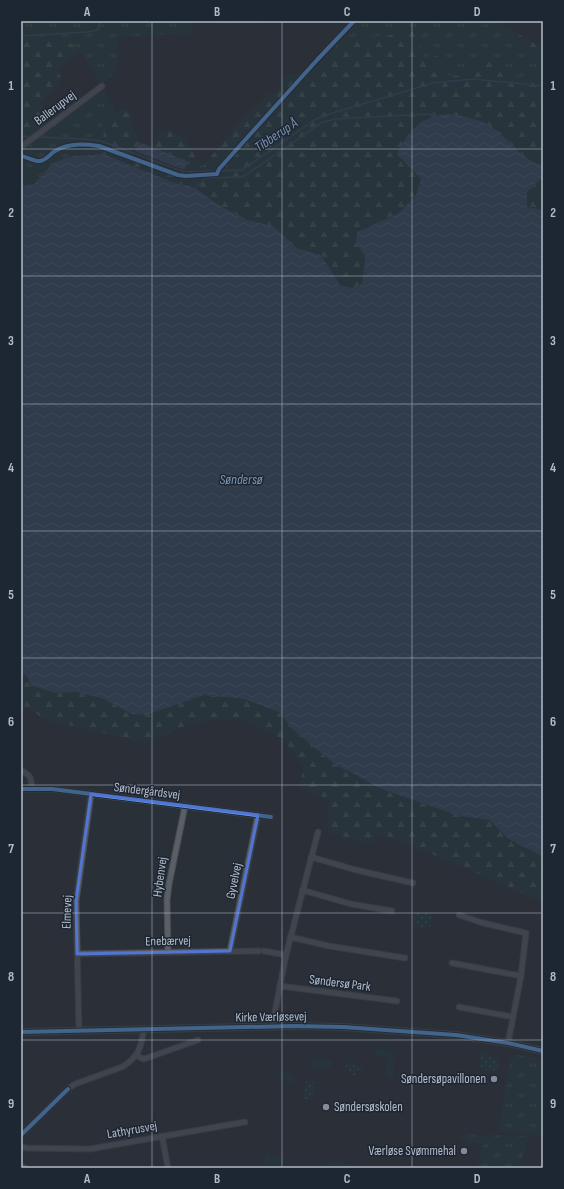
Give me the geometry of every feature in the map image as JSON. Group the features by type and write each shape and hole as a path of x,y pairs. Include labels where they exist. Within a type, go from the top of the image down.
{"street":[{"name":"Ballerupvej","path":"21,147 102,86"},
{"path":"21,770 28,774 31,778 32,789"},
{"name":"Søndergårdsvej","path":"21,789 52,789 271,817"},
{"name":"Elmevej","path":"79,1031 76,902 91,794"},
{"name":"Hybenvej","path":"168,952 167,900 185,806"},
{"name":"Gyvelvej","path":"230,951 258,815"},
{"path":"272,1027 290,938 318,832"},
{"path":"311,857 356,870 413,883"},
{"path":"302,890 351,904 392,911"},
{"path":"458,915 483,923 526,933 521,976 508,1043"},
{"path":"290,938 405,958"},
{"name":"Enebærvej","path":"77,954 261,951 286,955"},
{"path":"452,963 521,976"},
{"name":"Søndersø Park","path":"280,986 397,1001"},
{"path":"459,1007 513,1018"},
{"name":"Kirke Værløsevej","path":"21,1032 294,1026 343,1027 456,1035 508,1043 543,1051"},
{"path":"21,1135 75,1084 122,1067 129,1062 140,1048 144,1029"},
{"path":"136,1055 140,1058 147,1058 198,1040"},
{"name":"Lathyrusvej","path":"21,1147 90,1149 245,1122"},
{"path":"162,1136 168,1168"},
{"path":"21,1166 25,1168"}],"highlighted area":[{"path":"91,794 258,815 230,951 77,954 76,901"}],"green space":[{"path":"21,21 191,21 193,33 117,37 117,66 109,79 101,83 80,51 68,41 21,41"},
{"path":"218,21 276,21 218,25"},
{"path":"359,21 448,21 480,25 488,23 493,24 508,35 538,52 543,53 543,84 531,82 478,57 471,68 471,76 443,75 442,55 425,59 419,39 407,32 383,36 352,38 336,46"},
{"path":"448,21 495,21 543,48 543,53 538,52 508,35 493,24 488,23 481,25"},
{"path":"414,32 419,39 425,59 442,54 443,75 470,76 471,57 478,57 531,82 543,84 543,164 526,158 502,134 421,179 416,195 399,213 357,232 356,241 365,257 362,284 352,288 340,285 321,255 297,248 273,226 248,220 222,207 193,187 175,183 103,154 103,118 127,108 139,142 131,159 184,178 184,170 186,165 190,164 190,162 151,147 160,131 171,130 185,140 202,167 244,117 263,100 266,93 277,92 281,77 314,69 336,46 346,40 352,38 383,36"},
{"path":"21,41 68,41 80,51 57,70 62,78 41,104 51,119 21,144"},
{"path":"104,88 116,113 103,118 103,154 69,156 47,170 29,186 21,185 21,150"},
{"path":"540,180 543,181 543,210 527,207 527,192"},
{"path":"21,673 55,693 76,692 101,698 132,714 146,715 204,695 244,699 281,713 292,729 336,765 384,790 459,816 489,820 509,839 543,857 543,902 454,863 379,833 371,843 328,833 329,800 298,786 305,767 282,739 241,718 195,722 145,743 47,720 21,705"},
{"path":"415,912 432,915 430,926 426,926 426,930 413,925"},
{"path":"375,1049 394,1051 393,1058 374,1055"},
{"path":"481,1051 499,1061 497,1071 482,1069 482,1067 479,1067"},
{"path":"515,1054 543,1060 543,1135 499,1132 510,1060"},
{"path":"313,1057 332,1060 331,1069 312,1067"},
{"path":"387,1059 395,1060 393,1079 385,1077"},
{"path":"346,1063 361,1066 363,1069 356,1070 356,1076 354,1076 346,1068"},
{"path":"280,1072 294,1074 293,1083 279,1080"},
{"path":"306,1081 315,1082 312,1100 304,1099"},
{"path":"461,1133 483,1136 529,1136 519,1168 477,1168 481,1158 483,1144 463,1141 463,1139 460,1139"},
{"path":"266,1154 283,1157 281,1168 264,1168"},
{"path":"329,1161 359,1166 359,1168 328,1168"}],"water":[{"name":"Søndersø","path":"449,114 474,119 488,125 500,133 527,158 543,164 543,181 540,180 527,192 527,207 543,210 543,857 509,839 489,820 459,816 384,790 336,765 292,729 281,713 244,699 204,695 146,715 132,714 101,698 76,692 55,693 30,685 28,677 21,673 21,184 27,186 34,184 52,164 65,158 103,154 175,183 193,187 222,207 248,220 273,226 297,248 321,255 340,285 352,288 362,284 365,257 356,241 357,232 399,213 416,195 421,179 397,154 400,148 406,138 419,124 432,117"},
{"path":"139,142 190,162 190,164 186,165 184,170 135,151"}],"waterway":[{"path":"21,36 98,30 100,21"},
{"name":"Tibberup Å","path":"37,137 101,141 184,172 242,170 316,119 433,83 473,79 543,86"},
{"path":"195,188 206,178 241,177 246,175 321,123 335,119 428,114 438,116"},
{"name":"Tibberup Å","path":"21,136 31,137"}],"cycle path":[{"path":"21,156 41,161 60,148 76,145 93,145 178,175 186,176 217,174 219,169 354,21"},
{"path":"21,789 52,789 271,817"},
{"path":"21,1032 294,1026 343,1027 456,1035 508,1043 543,1051"},
{"path":"21,1135 68,1089"}],"place":[{"name":"Søndersøpavillonen","path":"494,1079"},
{"name":"Søndersøskolen","path":"326,1107"},
{"name":"Værløse Svømmehal","path":"464,1151"}]}
